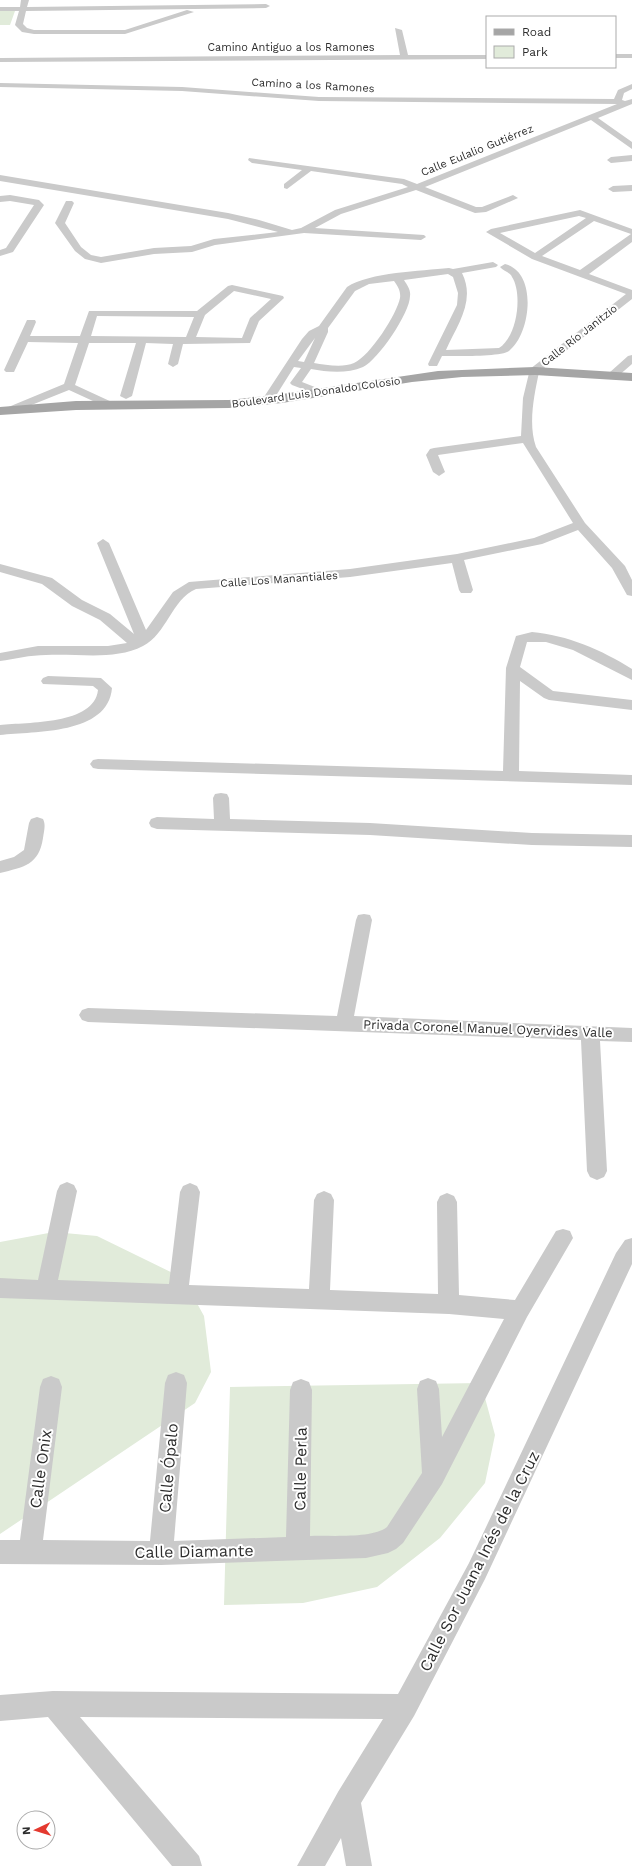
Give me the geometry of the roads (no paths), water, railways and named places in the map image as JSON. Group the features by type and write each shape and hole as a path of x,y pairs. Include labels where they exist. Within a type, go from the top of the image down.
{"main road":[{"name":"Boulevard Luis Donaldo Colosio","path":"5,410 36,407 110,405 189,406 268,400 436,375 613,375 632,377"},
{"name":"Boulevard Luis Donaldo Colosio","path":"0,420 61,415 177,415 247,412 455,384 533,376 632,388"}],"street":[{"path":"25,0 20,27 34,32 57,29 92,30 115,33 132,19 170,7 266,6"},
{"path":"170,7 170,18"},
{"path":"0,9 97,11 132,19 170,18 203,7"},
{"path":"398,30 405,58"},
{"path":"616,56 632,56"},
{"name":"Camino Antiguo a los Ramones","path":"0,60 43,63 96,59 486,57"},
{"name":"Camino a los Ramones","path":"0,85 43,82 194,90 319,100 624,105"},
{"path":"592,117 624,105 621,92 632,86"},
{"path":"592,117 632,146"},
{"name":"Calle Eulalio Gutiérrez","path":"304,230 338,212 417,187 592,117"},
{"path":"611,160 632,158"},
{"path":"252,160 397,181 417,187 476,210 483,210 513,198"},
{"path":"287,186 308,169"},
{"path":"0,178 228,216 256,222 292,233"},
{"path":"613,189 632,188"},
{"path":"0,200 10,198 36,202 38,205 10,250 0,253"},
{"path":"69,203 60,223 78,249 93,259 110,259 154,251 192,249 214,242 292,233 304,230 421,237"},
{"path":"632,232 580,213 492,232 535,256 632,293"},
{"path":"535,256 593,218"},
{"path":"582,274 632,237"},
{"path":"268,400 312,335 323,328 351,289 357,285 367,281 453,272 493,265 505,266 517,276 522,301 521,314 517,330 507,347 501,351 439,353"},
{"path":"433,364 462,305 464,293 458,276 453,272"},
{"path":"291,364 338,369 357,365 367,359 390,328 405,299 404,288 398,277"},
{"path":"345,281 357,280 359,282 357,285"},
{"path":"25,339 84,340 184,340 246,341 254,320 279,298 232,288 200,314 184,340 173,364"},
{"name":"Calle Río Janitzio","path":"533,376 632,293"},
{"path":"69,386 93,313 200,314"},
{"path":"10,370 25,339 31,322"},
{"path":"296,383 308,365 323,332 323,328"},
{"path":"126,396 142,340"},
{"path":"613,375 632,358"},
{"path":"533,376 526,439 580,524 613,560 632,592"},
{"path":"280,381 296,383 307,389 322,393"},
{"path":"5,410 69,386 110,405"},
{"path":"438,472 432,455 434,452 526,439"},
{"name":"Calle Los Manantiales","path":"141,642 154,630 181,590 189,586 350,573 457,558 537,541 580,524"},
{"path":"103,543 141,642"},
{"path":"457,558 466,590"},
{"path":"0,568 47,581 77,603 105,617 141,642"},
{"path":"511,776 513,668 521,639 535,636 572,645 607,660 632,675"},
{"path":"0,658 39,651 116,649 141,642"},
{"path":"513,668 535,686 549,695 632,705"},
{"path":"0,730 74,722 83,718 101,705 105,698 105,688 96,681 48,681"},
{"path":"98,764 632,780"},
{"path":"221,798 222,826"},
{"path":"0,868 20,862 28,858 33,853 37,823"},
{"path":"157,823 370,830 532,839 632,841"},
{"path":"344,1023 364,920"},
{"name":"Privada Coronel Manuel Oyervides Valle","path":"88,1015 632,1034"},
{"path":"590,1032 597,1171"},
{"path":"46,1289 67,1191"},
{"path":"178,1293 190,1192"},
{"path":"319,1299 324,1200"},
{"path":"447,1202 449,1304"},
{"path":"434,1476 520,1310 563,1238"},
{"name":"Calle Sor Juana Inés de la Cruz","path":"310,1866 347,1801 405,1706 477,1572 599,1311 632,1247"},
{"path":"0,1288 178,1293 449,1304 520,1310"},
{"name":"Calle Ópalo","path":"161,1553 176,1383"},
{"name":"Calle Onix","path":"30,1552 51,1387"},
{"path":"428,1389 434,1476"},
{"name":"Calle Perla","path":"298,1548 301,1390"},
{"name":"Calle Diamante","path":"0,1552 161,1553 366,1546 388,1541 395,1535 434,1476"},
{"path":"53,1704 189,1866"},
{"path":"0,1708 53,1704 405,1706"},
{"path":"347,1801 359,1866"}]}
